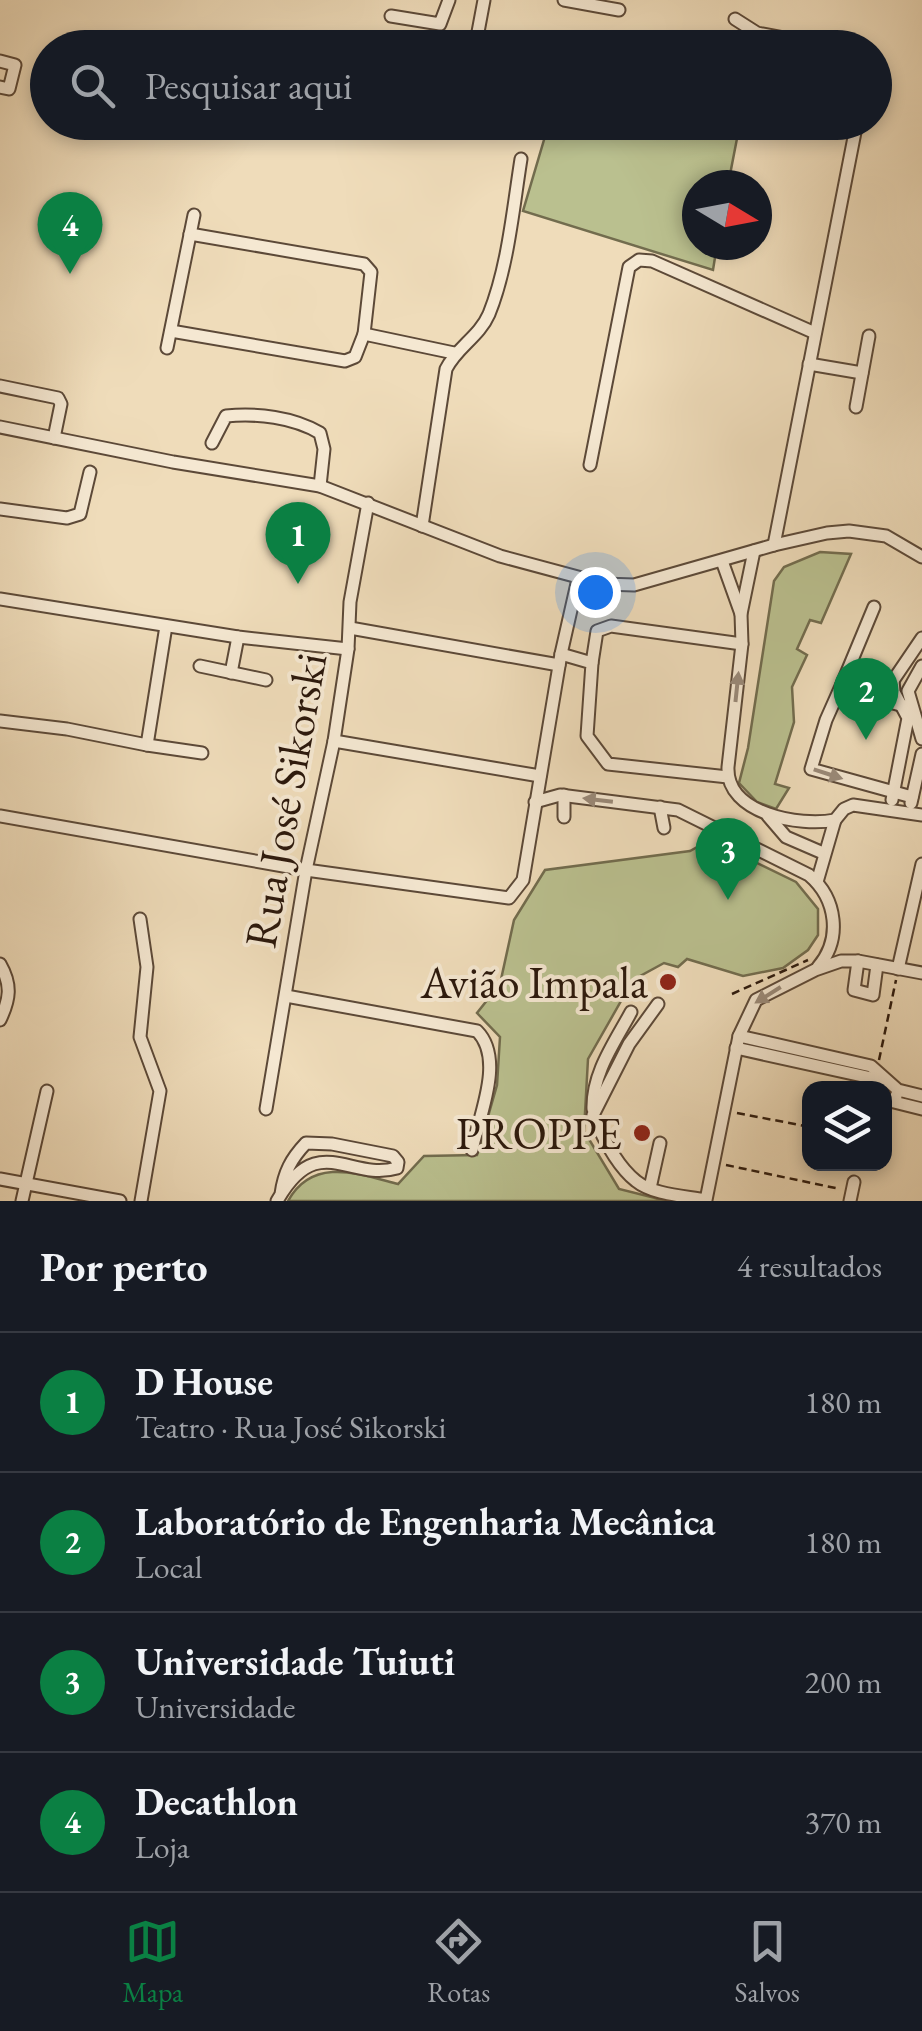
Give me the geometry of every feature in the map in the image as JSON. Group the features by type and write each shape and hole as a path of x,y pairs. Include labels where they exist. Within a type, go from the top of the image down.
{"street":[{"path":"390,16 440,24 449,0"},
{"path":"478,30 484,0"},
{"path":"564,0 619,10"},
{"path":"735,19 751,30"},
{"path":"0,61 15,64 9,90 0,87"},
{"path":"774,544 854,140"},
{"path":"422,526 446,369 454,354 474,338 489,313 521,159"},
{"path":"167,348 194,215"},
{"path":"171,331 345,361 355,356 364,334 371,272 364,264 190,234"},
{"path":"590,465 629,266 640,260 652,261 816,333"},
{"path":"364,334 454,354"},
{"path":"856,407 869,336"},
{"path":"810,364 862,373"},
{"path":"0,386 58,398 61,404 54,438"},
{"path":"212,443 226,416 250,414 306,424 320,433 324,449 320,486"},
{"path":"0,427 173,462 320,486 500,556 578,579 634,585 774,544 849,532 886,536 921,552"},
{"path":"0,508 67,518 80,514 90,472"},
{"name":"Rua José Sikorski","path":"266,1109 306,870 334,741 352,591 368,503"},
{"path":"754,551 741,614 742,644 728,777 736,794 768,816 786,837 823,854"},
{"path":"722,561 741,614"},
{"path":"0,816 306,870 509,898 523,880 560,660 578,579"},
{"path":"0,599 238,637 348,649"},
{"path":"874,607 826,720 811,769 912,797"},
{"path":"148,745 166,626"},
{"path":"728,777 608,764 587,736 592,663 596,632 611,626 742,644"},
{"path":"350,628 592,663"},
{"path":"230,673 238,637"},
{"path":"876,697 922,638"},
{"path":"200,666 266,680"},
{"path":"922,666 908,691 922,739"},
{"path":"890,809 908,718 894,692 893,680"},
{"path":"842,684 904,706"},
{"path":"0,721 202,753"},
{"path":"334,741 540,776"},
{"path":"817,882 835,820 844,809 853,805 916,814 912,797 922,754"},
{"path":"535,802 564,795 660,807 695,816 817,882 825,890 834,924 832,945 815,970"},
{"path":"564,795 564,817"},
{"path":"660,807 664,828"},
{"path":"768,816 808,822 835,820"},
{"path":"898,969 922,864"},
{"path":"140,919 148,967 140,1037 160,1091 141,1201"},
{"path":"858,960 854,990 872,994 877,965"},
{"path":"631,1012 602,1066 593,1093 593,1114 636,1182 708,1200 738,1042 756,1000 841,961 858,960 922,973"},
{"path":"0,964 10,983 8,1002 0,1020"},
{"path":"286,996 476,1031 486,1041 490,1068 472,1150"},
{"path":"593,1114 629,1044 658,1004"},
{"path":"738,1042 870,1066 898,1090 922,1102"},
{"path":"738,1042 879,1081"},
{"path":"22,1201 47,1092"},
{"path":"892,1092 922,1102"},
{"path":"306,1143 393,1156 398,1162 397,1168 384,1172 343,1162 319,1163 302,1170 279,1198 283,1176 306,1143"},
{"path":"650,1188 660,1143"},
{"path":"0,1178 120,1201"}],"path":[{"path":"732,994 808,960 816,951"},
{"path":"877,1072 898,969"},
{"path":"724,1110 802,1125"},
{"path":"714,1162 852,1192"}],"green space":[{"path":"544,140 737,140 731,170 682,170 682,260 715,260 713,270 523,211"},
{"path":"820,552 851,554 821,623 810,620 797,649 807,655 792,687 794,722 775,784 789,788 776,809 757,802 739,783 774,581 784,567"},
{"path":"710,840 796,882 818,909 818,935 808,950 783,968 743,976 687,959 678,967 664,963 633,980 588,1059 584,1131 619,1189 667,1201 288,1201 298,1187 324,1173 353,1173 398,1184 424,1156 477,1155 497,1085 500,1037 477,1013 500,984 514,920 545,870 690,851"}],"place":[{"name":"Decathlon","path":"70,274"},
{"name":"D House","path":"298,584"},
{"name":"Laboratório de Engenharia Mecânica","path":"866,740"},
{"name":"Universidade Tuiuti","path":"728,900"},
{"name":"Avião Impala","path":"668,982"},
{"name":"PROPPE","path":"642,1133"}]}
